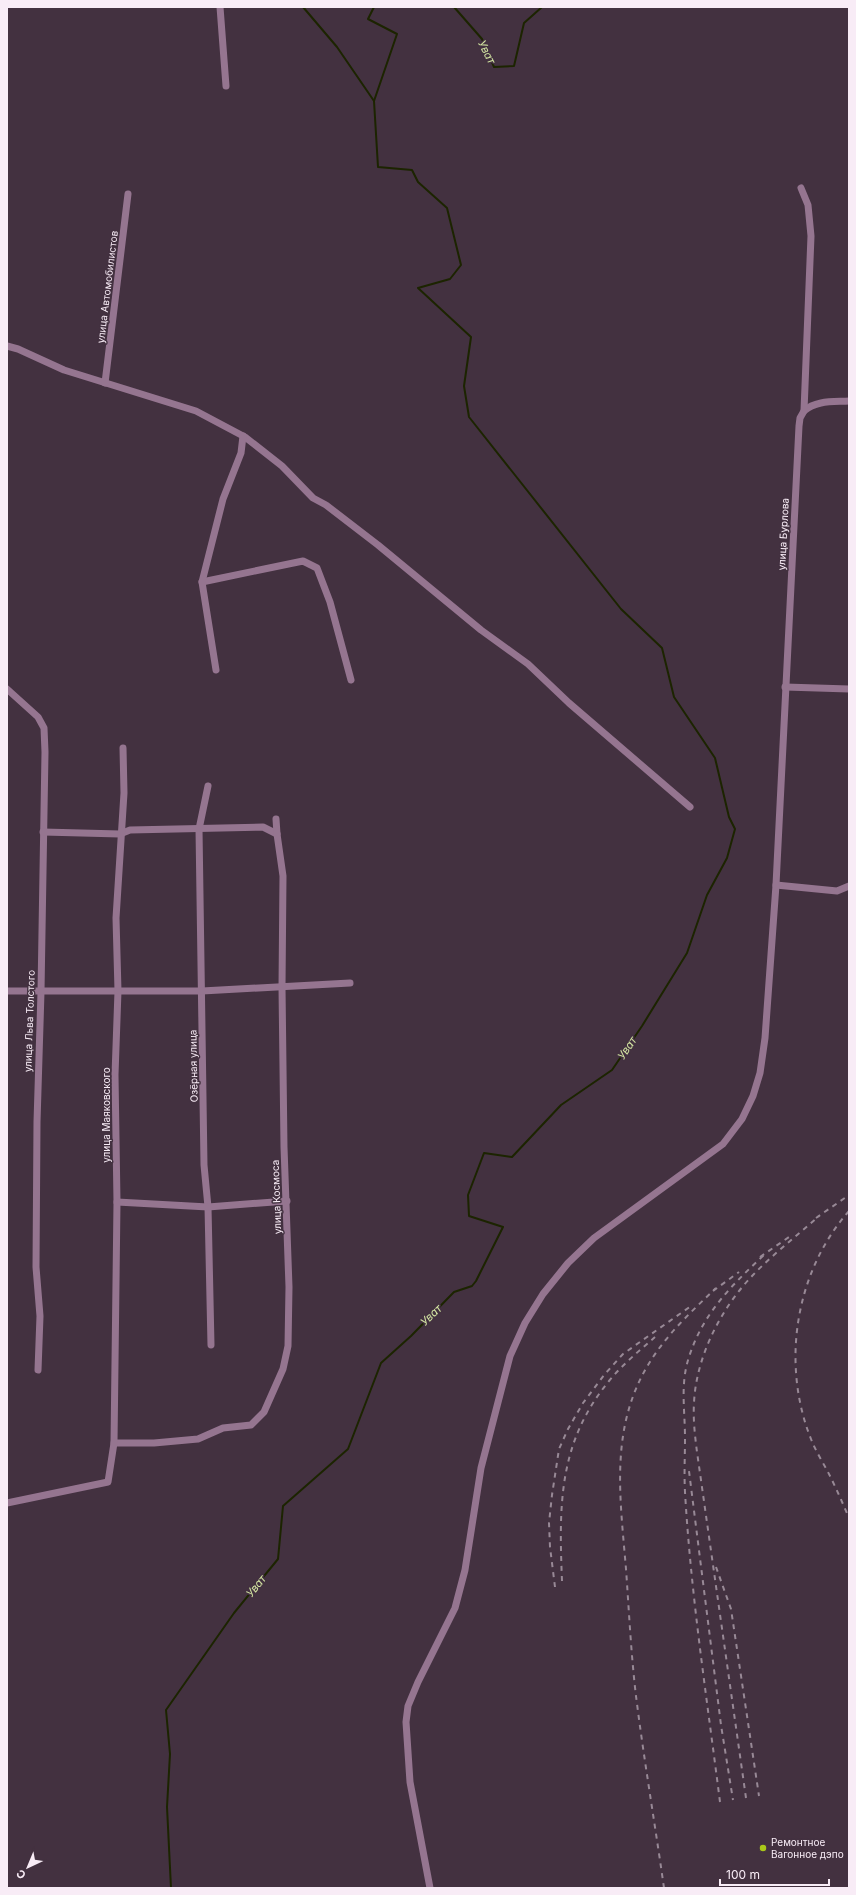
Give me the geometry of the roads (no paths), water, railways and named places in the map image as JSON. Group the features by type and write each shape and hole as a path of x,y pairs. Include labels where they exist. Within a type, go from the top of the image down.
{"street":[{"path":"220,7 226,86"},
{"name":"улица Бурлова","path":"430,1888 410,1782 406,1722 408,1706 418,1682 455,1608 465,1570 481,1468 510,1356 525,1323 543,1294 568,1263 594,1238 723,1144 742,1120 753,1096 761,1066 765,1038 776,885 799,426 800,418 804,411 810,236 808,205 802,188"},
{"name":"улица Автомобилистов","path":"105,383 128,194"},
{"path":"7,346 18,349 64,370 196,411 243,436 282,466 313,498 326,505 481,630 528,664 569,703 690,807"},
{"path":"804,411 809,406 817,403 849,401"},
{"path":"216,670 202,582 223,499 241,453 243,436"},
{"path":"202,582 303,561 317,568 330,602 351,680"},
{"path":"785,687 849,689"},
{"name":"улица Льва Толстого","path":"7,689 38,717 44,728 41,992 36,1122 36,1267 40,1316 38,1370"},
{"name":"улица Маяковского","path":"7,1503 108,1482 114,1443 117,1202 115,1075 118,991 116,918 120,834 124,793 123,748"},
{"name":"Озёрная улица","path":"208,786 199,830 204,1165 208,1207 210,1345"},
{"name":"улица Космоса","path":"114,1443 154,1443 198,1439 223,1428 251,1425 264,1412 283,1369 288,1346 287,1201 284,1147 282,987 283,876 276,819"},
{"path":"43,832 120,834 130,830 199,830 263,827 277,834"},
{"path":"776,885 837,891 849,886"},
{"path":"7,991 202,991 350,983"},
{"path":"117,1202 208,1207 287,1201"}],"waterway":[{"name":"Уват","path":"171,1888 167,1807 170,1754 166,1710 234,1613 278,1559 283,1506 348,1449 381,1363 411,1336 454,1292 472,1286 476,1281 503,1227 469,1216 468,1195 484,1153 512,1157 561,1105 612,1070 642,1026 687,953 707,895 727,858 735,829 729,817 715,758 674,697 662,648 621,609 469,417 464,386 471,337 418,288 450,279 461,265 447,208 418,182 412,170 378,167 374,101 337,47 303,7"},
{"name":"Уват","path":"374,7 368,19 397,34 374,101"},
{"name":"Уват","path":"454,7 482,39 494,67 514,66 524,23 542,7"}],"railway":[{"path":"816,1218 849,1195"},
{"path":"849,1211 831,1235 816,1262 805,1290 798,1320 796,1350 797,1380 802,1410 811,1439 833,1481 849,1518"},
{"path":"746,1798 696,1446 694,1428 696,1386 705,1351 712,1334 741,1288 777,1252 819,1216"},
{"path":"760,1257 789,1237"},
{"path":"720,1802 691,1570 685,1485 684,1387 686,1367 689,1357 695,1341 710,1313 741,1277 765,1254"},
{"path":"713,1291 739,1272"},
{"path":"664,1888 642,1744 634,1680 621,1513 621,1457 626,1420 632,1399 650,1362 660,1346 686,1317 716,1288"},
{"path":"555,1587 550,1547 549,1523 559,1449 568,1429 583,1403 604,1375 623,1354 691,1306"},
{"path":"562,1581 562,1501 565,1476 571,1452 580,1428 592,1404 609,1381 625,1363 655,1337"},
{"path":"689,1471 721,1725 733,1800"},
{"path":"716,1567 731,1609 759,1796"}],"place":[{"name":"Ремонтное Вагонное дэпо","path":"763,1848"}]}
